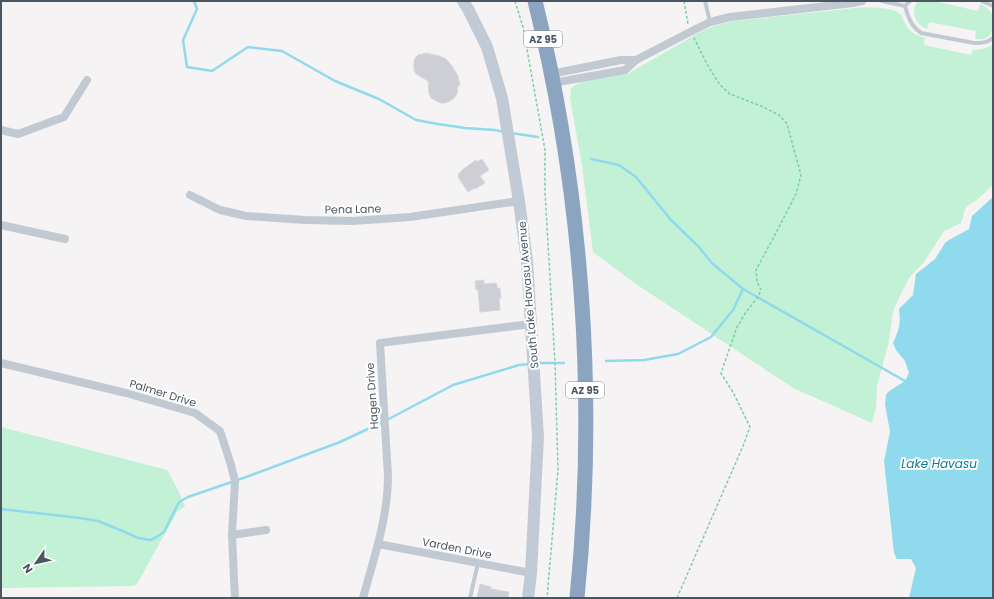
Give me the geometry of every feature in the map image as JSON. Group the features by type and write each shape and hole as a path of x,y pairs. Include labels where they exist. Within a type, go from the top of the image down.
{"highway":[{"name":"AZ 95","path":"534,1 552,79 562,137 575,228 582,303 586,417 582,546 577,598"}],"main road":[{"name":"South Lake Havasu Avenue","path":"463,1 487,47 502,98 527,261 538,437 531,573 528,598"}],"street":[{"path":"552,79 621,60 636,60 710,22 730,17 829,3 862,1"},
{"path":"1,130 18,134 64,117 87,80"},
{"name":"Pena Lane","path":"190,195 220,210 246,216 305,220 353,221 410,217 519,201"},
{"path":"1,225 65,239"},
{"name":"Hagen Drive","path":"363,598 378,544 388,494 380,343 531,324"},
{"name":"Palmer Drive","path":"1,363 126,393 195,413 220,431 235,481 232,535 234,598"},
{"path":"232,535 266,530"},
{"name":"Varden Drive","path":"378,544 531,573"}],"lane":[{"path":"705,1 710,22"},
{"path":"882,1 905,6"},
{"path":"905,6 910,1"},
{"path":"982,1 993,6"},
{"path":"905,6 910,22 914,28 921,33 974,43 983,43 993,38"},
{"path":"470,598 478,563"}],"path":[{"path":"515,1 523,27 545,150 545,192 555,363 558,470 547,598"},
{"path":"677,598 750,427 734,394 721,373 737,327 746,312 758,298 761,290 757,282 756,270 796,194 802,175 787,124 779,115 730,94 720,84 707,64 690,32 687,23 684,1"}],"green space":[{"path":"918,1 934,1 978,11 980,4 985,6 992,14 993,31 986,38 975,39 976,31 929,22 927,29 919,24 915,17 914,9"},
{"path":"865,7 896,11 899,13 910,30 925,38 924,45 971,55 973,50 983,49 993,45 993,185 978,199 966,207 961,223 944,231 924,262 909,278 893,311 889,341 877,386 876,407 872,423 793,388 636,284 593,252 582,165 570,98 571,88 583,81 629,73 702,31 714,26 733,21"},
{"path":"1,427 167,470 185,506 177,512 136,585 1,588"}],"water":[{"name":"Lake Havasu","path":"993,197 993,598 909,598 916,568 911,559 897,559 894,553 884,461 890,432 885,404 886,395 888,392 905,381 909,373 905,361 896,350 893,343 899,327 899,309 913,295 916,274 935,259 945,243 969,229 972,216"}],"building":[{"path":"427,53 446,59 458,76 460,86 458,85 457,94 450,101 440,103 431,98 428,81 416,74 414,70 415,58 418,55"},
{"path":"482,159 489,170 480,176 485,183 468,192 458,177 459,173 476,160 477,162"},
{"path":"484,280 484,284 495,283 497,284 497,288 500,288 500,310 480,312 478,290 476,290 475,281"},
{"path":"480,584 491,587 491,589 509,592 508,598 477,598"}],"waterway":[{"path":"194,1 197,9 183,40 187,67 212,71 248,47 282,51 335,81 379,99 416,120 465,128 504,132"},
{"path":"511,133 538,137"},
{"path":"591,159 619,165 636,177 671,220 698,246 712,263 743,289 905,381"},
{"path":"606,361 644,360 678,354 711,337 733,310 743,289"},
{"path":"537,363 564,363"},
{"path":"1,509 98,521 138,538 150,540 164,532 179,502 188,497 340,442 385,421 453,385 519,365 530,364"}]}
